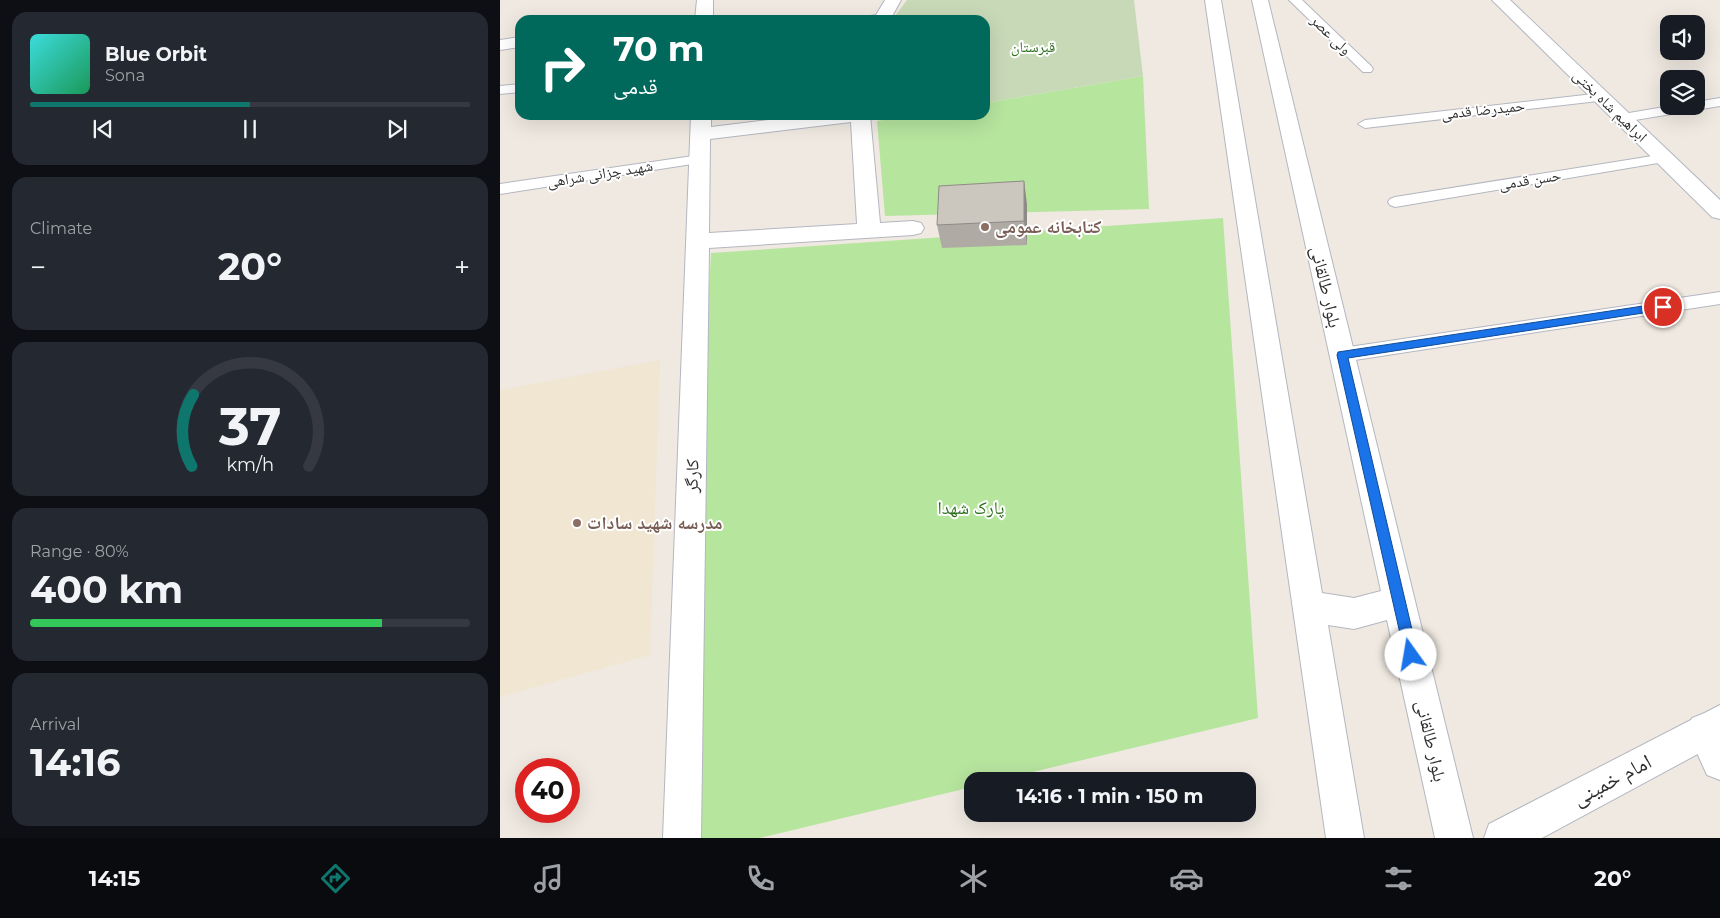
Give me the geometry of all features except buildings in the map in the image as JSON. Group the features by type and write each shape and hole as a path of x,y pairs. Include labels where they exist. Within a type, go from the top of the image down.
{"street":[{"path":"704,0 704,15"},
{"path":"884,15 893,0"},
{"path":"1214,0 1345,838"},
{"name":"بلوار طالقانی","path":"1260,0 1454,838"},
{"name":"ابراهیم شاه بختی","path":"1500,0 1719,209"},
{"path":"500,45 515,43"},
{"path":"701,136 822,120"},
{"path":"860,120 869,230"},
{"name":"کارگر","path":"682,838 701,136"},
{"path":"698,241 913,228"},
{"path":"1308,603 1329,611 1354,615 1398,600"},
{"name":"امام خمینی","path":"1503,838 1715,739"}],"lane":[{"name":"ولی عصر","path":"1295,0 1367,69"},
{"path":"500,90 515,88"},
{"name":"حمیدرضا قدمی","path":"1365,124 1602,97"},
{"path":"1705,104 1720,102"},
{"path":"1623,118 1660,112"},
{"name":"شهید چزانی شراهی","path":"500,189 701,136"},
{"name":"حسن قدمی","path":"1395,202 1666,158"},
{"path":"1342,355 1720,298"}],"shaded area":[{"name":"مدرسه شهید سادات","path":"660,360 650,655 500,697 500,390"}],"green space":[{"name":"قبرستان","path":"907,0 1134,0 1143,76 990,102 990,15 896,15"},
{"path":"1143,76 1149,209 885,216 877,121 990,120 990,102"},
{"name":"پارک شهدا","path":"1223,218 1258,718 1033,772 964,772 964,789 760,838 682,838 711,253"}],"place":[{"name":"کتابخانه عمومی","path":"985,227"},
{"name":"مدرسه شهید سادات","path":"577,523"}],"route":[{"path":"1411,655 1342,355 1663,307"}]}
